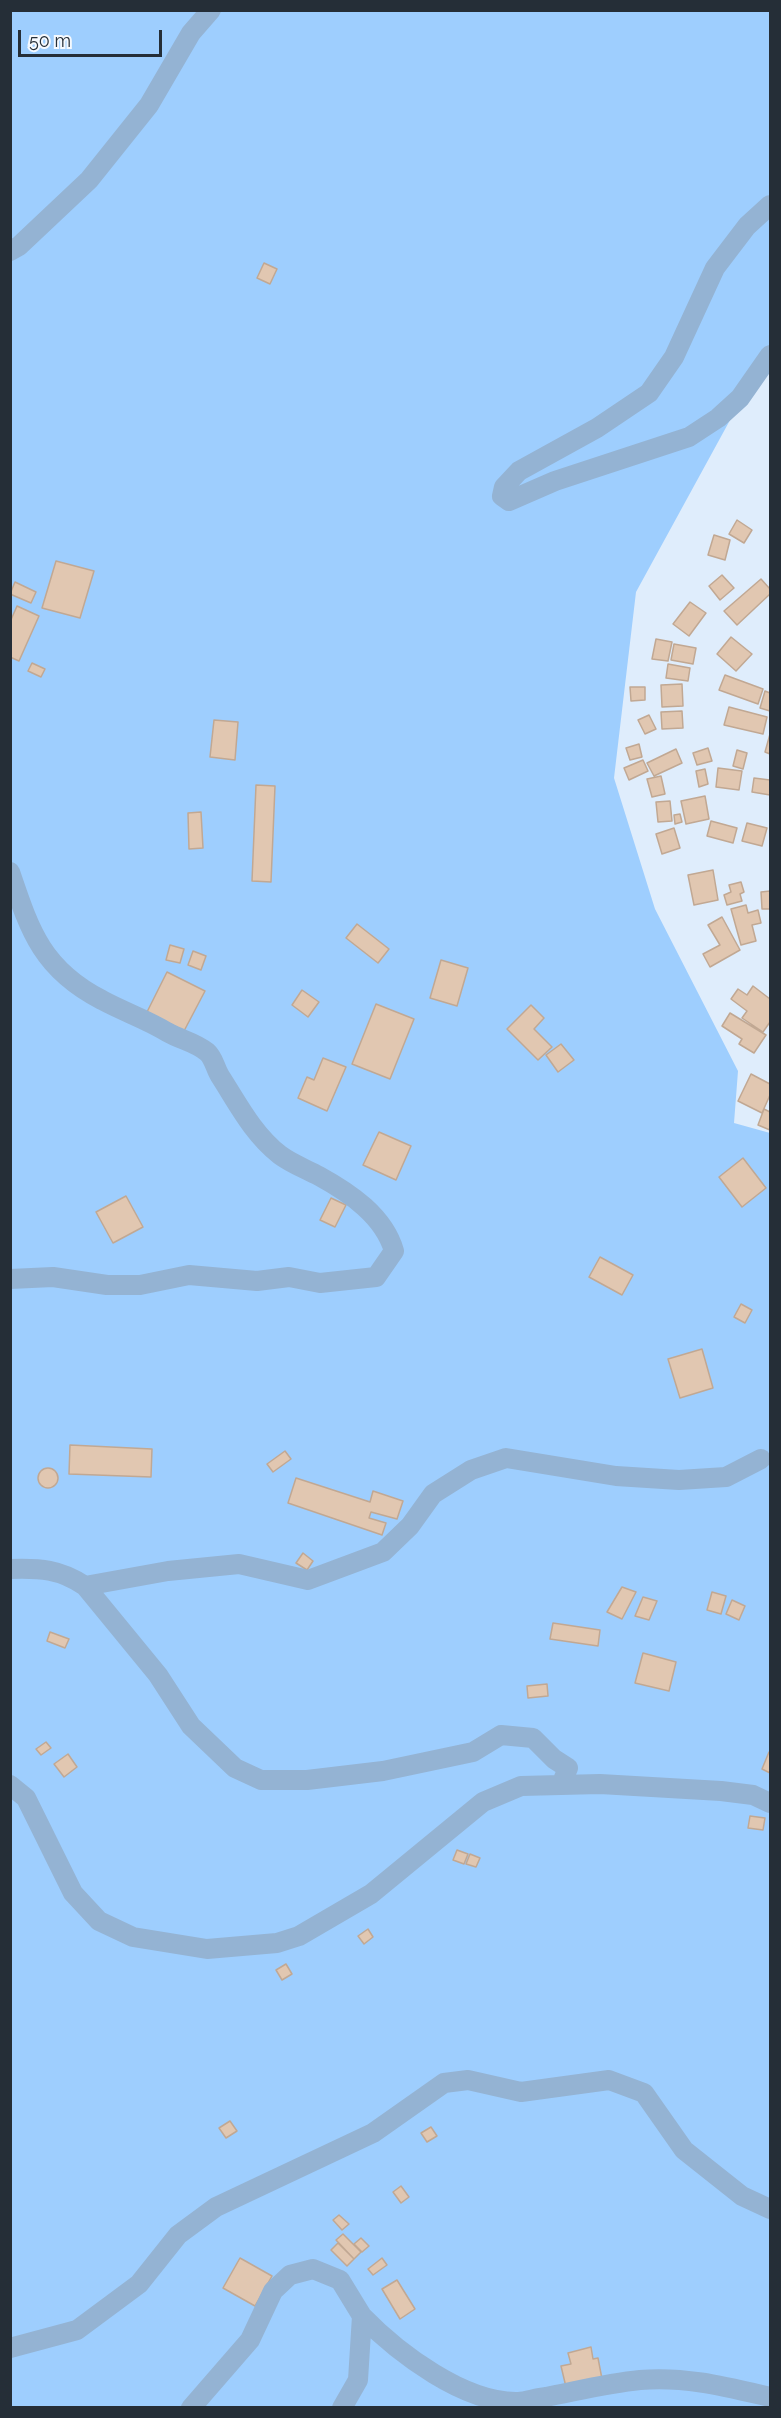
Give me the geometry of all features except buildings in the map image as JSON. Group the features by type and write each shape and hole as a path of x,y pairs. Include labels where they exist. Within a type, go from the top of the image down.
{"street":[{"path":"13,252 89,180 149,105 191,33 211,10"},
{"path":"771,205 747,226 715,268 674,357 649,393 597,428 519,471 504,487 502,496 509,501 555,481 689,437 718,418 741,398 771,355"},
{"path":"10,872 33,935 47,957 80,986 102,1000 134,1014 179,1039 194,1042 210,1054 219,1075 261,1138 287,1160 320,1177 365,1206 390,1238 394,1251 376,1277 320,1283 289,1277 256,1281 189,1275 140,1285 106,1285 54,1277 10,1279"},
{"path":"85,1586 168,1571 239,1564 308,1580 383,1552 410,1526 433,1494 471,1470 506,1458 616,1476 679,1480 726,1477 761,1459"},
{"path":"10,1569 42,1568 72,1577 85,1586 158,1675 191,1726 235,1768 261,1780 307,1780 383,1771 473,1752 501,1735 533,1738 554,1759 568,1768 561,1785"},
{"path":"10,1785 26,1798 73,1893 99,1921 133,1937 207,1949 277,1943 298,1936 370,1894 483,1802 521,1786 600,1784 721,1791 753,1795 771,1803"},
{"path":"10,2348 77,2330 139,2284 178,2235 216,2207 373,2133 444,2083 468,2080 521,2092 609,2080 644,2093 684,2150 742,2196 771,2210"},
{"path":"191,2408 250,2340 273,2291 290,2275 313,2269 340,2280 362,2316 383,2337 434,2375 464,2389 495,2399 518,2402 640,2380 696,2380 771,2397"},
{"path":"342,2408 358,2380 362,2316"}],"shaded area":[{"path":"11,11 770,11 770,347 636,592 614,778 655,909 738,1071 734,1123 770,1133 770,2407 11,2408"}]}
